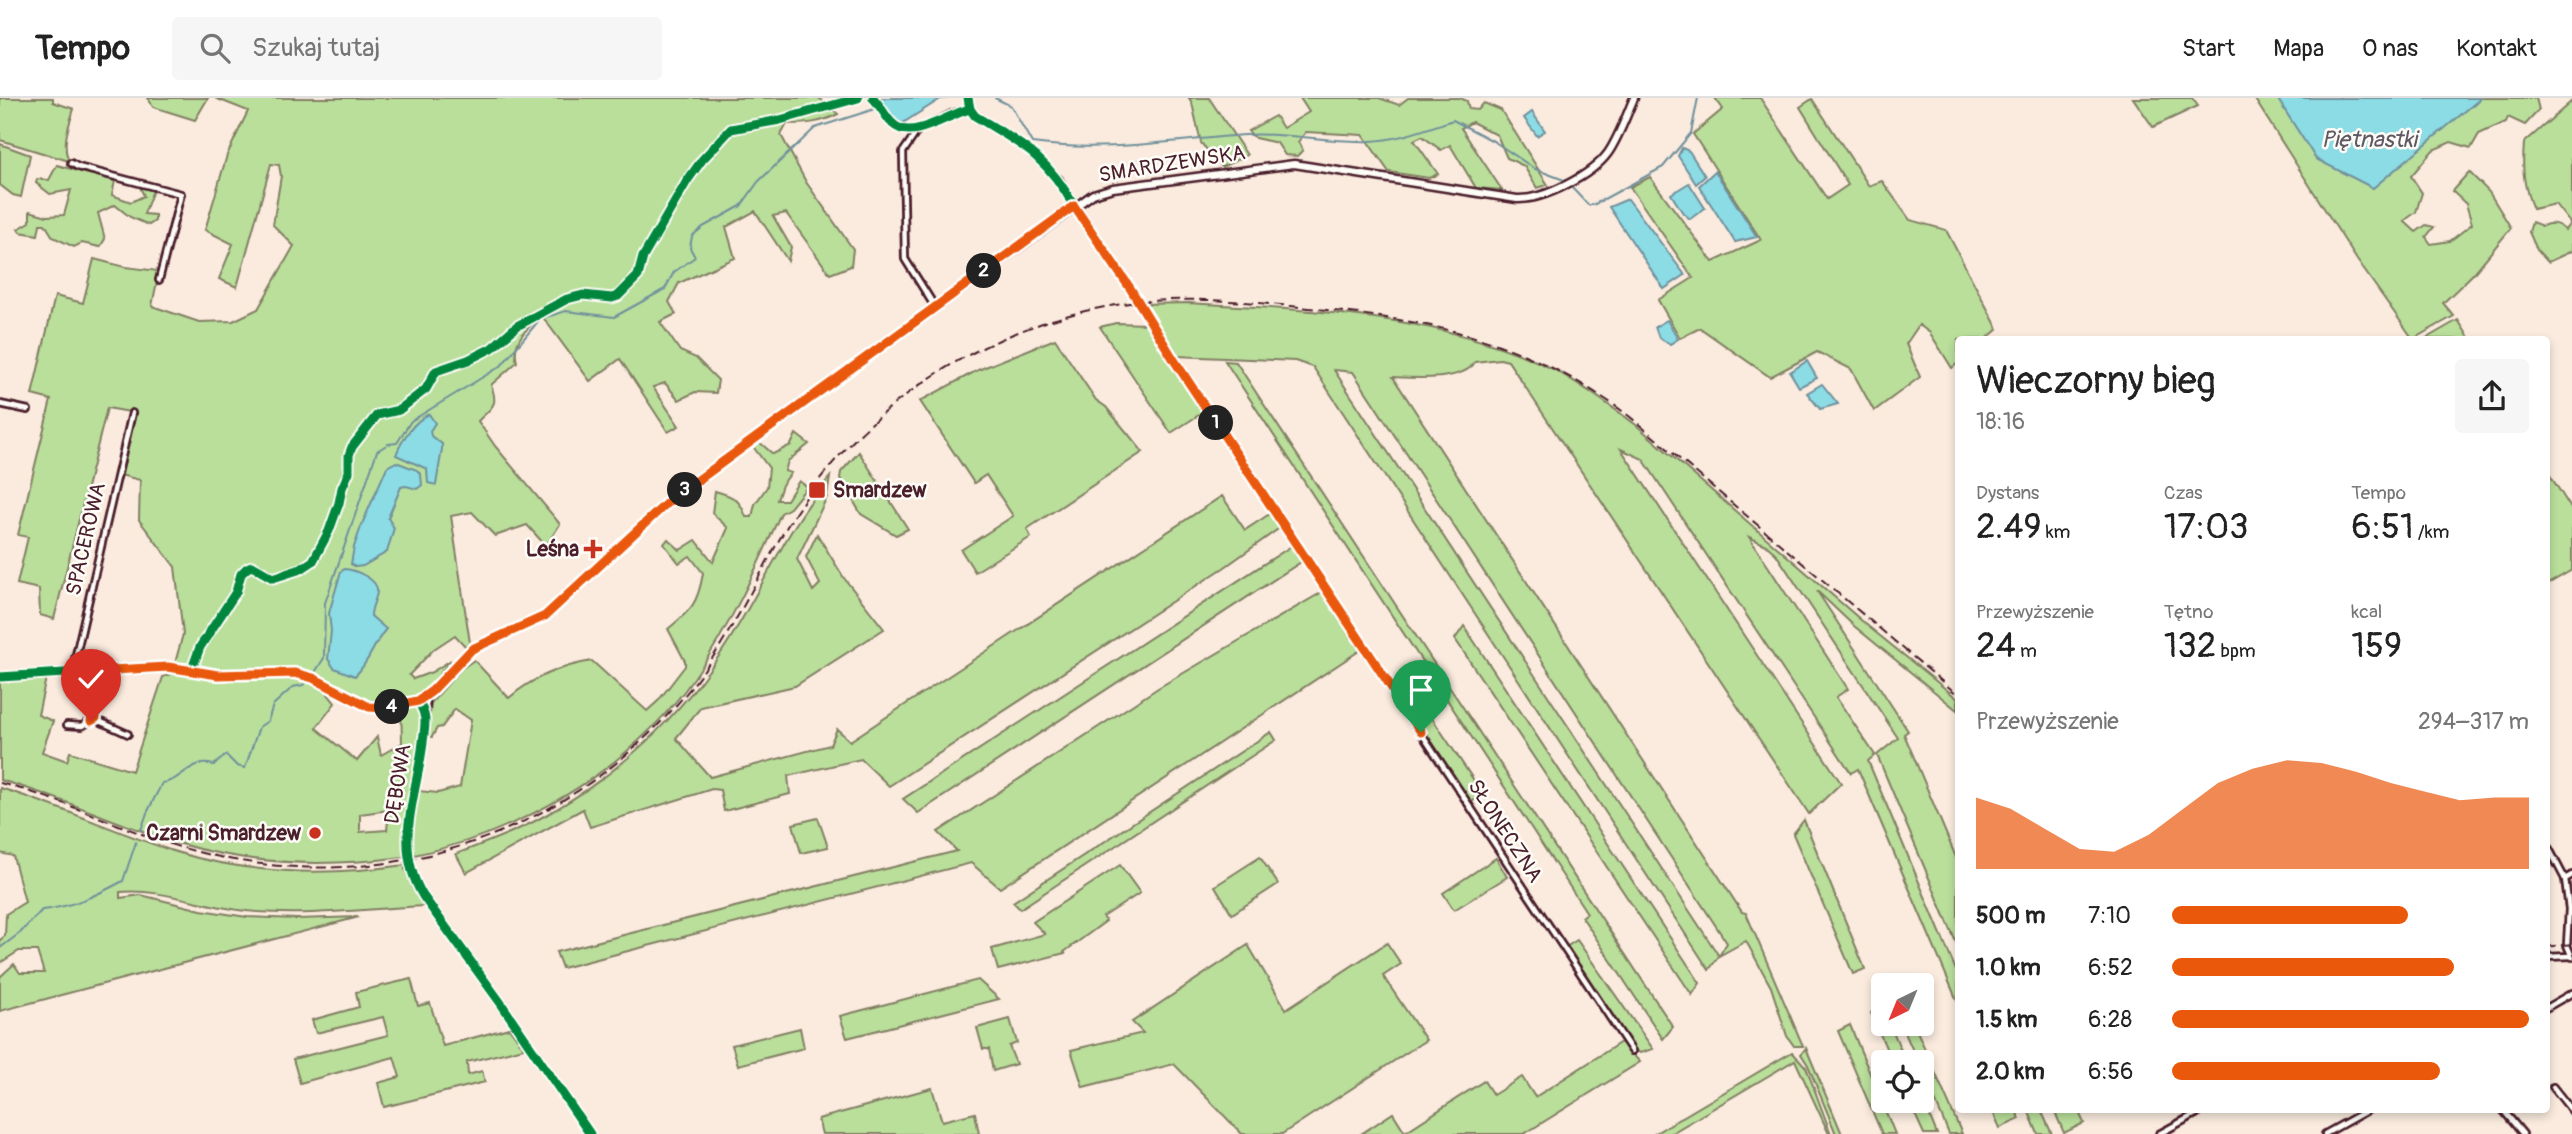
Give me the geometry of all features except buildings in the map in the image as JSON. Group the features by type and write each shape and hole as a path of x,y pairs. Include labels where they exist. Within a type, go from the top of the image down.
{"street":[{"path":"780,120 858,98"},
{"path":"873,98 893,125 904,130 918,130 953,113 970,109 968,98"},
{"name":"SMARDZEWSKA","path":"418,701 472,649 538,620 553,610 646,522 683,491 1093,194 1113,188 1294,164 1517,199 1533,199 1552,193 1602,159 1634,98"},
{"name":"SŁONECZNA","path":"970,109 975,116 1019,143 1059,179 1174,360 1632,1051"},
{"path":"918,130 903,152 905,259 935,307"},
{"path":"71,163 181,194 159,280"},
{"path":"0,404 28,410"},
{"name":"SPACEROWA","path":"72,672 132,414"},
{"path":"0,677 155,667 192,669 225,675 298,674 313,678 359,703 374,708 418,701 426,713"},
{"path":"93,671 96,718 128,734"},
{"name":"DĘBOWA","path":"427,695 422,750 407,831 408,860 413,878 423,897 497,998 590,1134"},
{"path":"67,725 82,726 96,718"},
{"path":"2550,851 2565,879 2569,909 2567,945 2572,956 2550,957"},
{"path":"2565,879 2572,875"},
{"path":"2550,1006 2572,993"},
{"path":"2553,1087 2572,1111"},
{"path":"2159,1134 2198,1113"},
{"path":"2325,1134 2363,1113"},
{"path":"2506,1113 2523,1134"}],"green space":[{"path":"0,98 53,98 53,102 74,109 66,142 69,161 0,140"},
{"path":"148,98 208,98 195,120 153,107"},
{"path":"215,98 819,98 838,114 813,122 787,124 781,135 806,182 853,249 851,266 830,274 786,213 773,216 791,247 788,261 755,211 726,227 735,258 679,283 669,302 676,314 660,322 680,351 696,358 718,380 716,393 695,392 679,400 665,383 653,387 679,426 668,432 620,359 590,381 542,316 526,330 519,341 516,348 517,362 491,385 493,406 478,421 495,446 560,524 546,546 527,525 495,536 472,512 451,516 470,643 465,646 455,635 434,649 409,675 413,679 432,672 451,660 418,700 426,713 415,786 403,830 403,857 319,863 236,857 158,837 0,780 0,681 46,678 38,715 53,721 42,752 67,761 70,752 132,771 163,677 172,674 183,634 175,567 139,520 140,480 120,475 136,413 107,408 54,619 40,615 39,589 17,584 28,537 18,535 51,400 32,395 55,296 83,303 94,259 125,267 159,271 152,306 199,322 233,321 258,309 294,246 273,225 281,176 279,165 271,164 237,287 219,279 233,244 205,230 227,155 248,111","holes":["327,686 375,708 401,705 402,743 381,755 377,737 357,761 316,728 335,703 328,694","389,810 387,830 360,832 360,814"]},
{"path":"1189,98 1209,98 1247,155 1222,167 1201,143"},
{"path":"1300,98 1379,98 1399,105 1408,98 1460,98 1467,101 1469,109 1478,110 1484,103 1501,110 1548,185 1537,188 1524,166 1507,158 1497,135 1472,122 1461,128 1502,190 1476,188 1450,145 1441,150 1422,136 1414,140 1438,174 1429,178 1389,172 1363,135 1306,132 1298,142 1303,150 1297,156 1285,155 1277,143 1255,138 1248,131 1275,116 1283,128 1309,112"},
{"path":"1715,98 1760,98 1827,199 1848,185 1800,107 1812,99 1869,186 1882,181 1910,220 1946,230 1998,329 1990,336 1955,336 1955,366 1952,368 1930,333 1919,325 1906,344 1920,377 1874,411 1851,369 1817,352 1770,377 1700,328 1680,338 1658,300 1693,278 1630,187 1650,177 1713,262 1761,240 1693,134 1723,109"},
{"path":"2133,98 2192,98 2198,106 2153,127"},
{"path":"2254,98 2536,98 2539,110 2525,125 2508,117 2506,122 2479,134 2471,148 2451,142 2433,150 2411,176 2422,193 2416,212 2404,221 2416,232 2426,225 2434,227 2426,237 2431,244 2450,241 2472,224 2466,204 2452,191 2469,172 2489,192 2511,228 2474,273 2443,303 2454,316 2418,336 2411,336 2357,260"},
{"path":"2572,101 2572,251 2548,262 2537,250 2529,232 2532,222 2542,226 2554,224 2565,230 2570,223 2555,204 2533,209 2524,177 2524,143"},
{"path":"0,144 30,155 21,197 13,195 0,185"},
{"path":"57,165 115,181 112,195 131,202 144,196 140,187 153,190 144,214 155,215 155,221 149,225 130,217 115,205 98,213 105,239 100,247 82,243 74,247 53,237 45,224 40,224 38,235 20,232 18,229 30,222 30,211 47,216 64,215 71,190 50,194 36,183 37,179 49,180"},
{"path":"1189,303 1376,318 1422,326 1512,351 1555,370 1635,424 1869,627 1955,697 1955,709 1854,626 1817,591 1908,731 1904,734 1955,855 1955,940 1877,755 1898,738 1776,554 1766,545 1749,537 1848,689 1836,697 1875,755 1868,761 1955,968 1955,996 1858,769 1851,773 1643,459 1621,449 1841,783 1809,814 1508,361 1500,359 1475,362 1460,373 1449,376 1393,377 1742,912 1746,913 1803,1046 1794,1046 1787,1036 1771,987 1746,941 1719,956 1709,970 1313,367 1295,361 1176,356 1142,304","holes":["1334,370 1353,372 1727,943 1719,956"]},
{"path":"2458,320 2468,336 2430,336"},
{"path":"1116,323 1147,324 1205,411 1171,433 1100,327"},
{"path":"1055,339 1096,400 1106,407 1143,452 1027,529 1031,537 975,572 961,550 1013,516 986,475 974,483 920,401 978,370"},
{"path":"1225,361 1236,362 1673,1027 1663,1039 1582,917 1587,913"},
{"path":"796,434 809,444 788,461 785,471 791,473 782,485 777,500 787,500 799,481 807,487 790,508 781,513 719,639 694,678 667,711 637,742 604,769 531,815 451,846 410,856 411,821 419,791 438,793 460,787 471,720 455,709 442,727 437,728 432,737 428,737 431,703 461,669 474,660 509,698 548,674 592,661 647,711 685,666 668,629 692,606 699,592 703,573 690,556 679,563 664,544 668,539 680,550 696,540 713,562 728,528 712,513 715,491 735,499 746,517 752,517 755,504 767,487 769,468 754,448 758,441 773,454 791,445"},
{"path":"859,452 908,529 896,535 861,514 840,478 841,472"},
{"path":"2550,475 2572,510 2572,570 2550,583"},
{"path":"830,477 827,497 797,559 813,591 820,584 806,557 817,534 844,578 884,629 795,686 701,707 676,738 710,777 830,745 837,729 850,741 1222,496 1245,530 1271,513 1281,527 1225,567 889,786 861,759 788,776 790,794 724,811 720,790 712,789 590,827 583,809 466,873 456,854 535,821 592,786 644,743 691,694 730,639 801,515"},
{"path":"1293,545 1304,560 918,813 903,799"},
{"path":"1324,591 1362,649 1000,888 971,863 562,968 556,952 957,851 938,832 1158,688"},
{"path":"1464,626 1700,983 1692,995 1455,639"},
{"path":"1428,712 1483,794 1470,803 1423,729"},
{"path":"1271,732 1276,740 1020,909 1013,902"},
{"path":"0,788 132,837 204,860 261,869 318,872 405,865 412,887 424,906 268,913 230,909 167,895 120,892 120,898 141,895 201,910 247,917 359,917 0,1011 0,977 14,964 20,973 44,973 37,951 19,951 0,963 0,940 5,936 6,914 25,902 13,856 0,853"},
{"path":"818,818 828,847 801,853 793,824"},
{"path":"1804,820 1865,969 1853,974 1793,834"},
{"path":"1260,857 1278,884 1232,914 1215,886"},
{"path":"1496,858 1507,877 1454,910 1443,893"},
{"path":"1120,865 1140,893 1103,917 1106,921 1065,953 998,970 992,949 1045,934 1033,922"},
{"path":"1577,940 1653,1049 1640,1053 1634,1050 1566,947"},
{"path":"1387,943 1401,964 1383,976 1426,1040 1282,1134 1242,1134 1174,1064 1083,1087 1071,1050 1143,1033 1132,1022 1248,945 1286,1009"},
{"path":"411,979 418,1006 430,1003 443,1046 509,1028 524,1048 467,1062 468,1075 482,1071 485,1082 384,1107 378,1083 400,1077 394,1057 300,1083 293,1059 388,1035 383,1017 316,1033 312,1020 359,1007 356,992"},
{"path":"978,980 999,999 847,1038 840,1016"},
{"path":"1010,1019 1017,1043 1009,1046 1016,1064 993,1071 989,1049 983,1049 977,1028"},
{"path":"1850,1025 1871,1076 1871,1108 1838,1031"},
{"path":"800,1028 804,1048 738,1065 732,1045"},
{"path":"1881,1036 1895,1036 1901,1050 1887,1050"},
{"path":"1906,1036 1919,1036 1925,1050 1913,1050"},
{"path":"1621,1042 1640,1062 1524,1134 1361,1134 1393,1113 1405,1132 1484,1081 1493,1095 1522,1077 1535,1097"},
{"path":"1806,1048 1842,1134 1836,1134 1801,1054"},
{"path":"1792,1052 1806,1067 1831,1134 1795,1060 1670,1134 1654,1134"},
{"path":"1934,1070 1962,1134 1949,1134 1934,1098"},
{"path":"932,1088 942,1121 975,1113 979,1134 822,1134 818,1119"},
{"path":"1873,1113 1886,1113 1895,1134 1882,1134"},
{"path":"1914,1113 1928,1113 1937,1134 1924,1134"},
{"path":"1993,1113 2017,1113 2020,1119 2000,1128"},
{"path":"2029,1113 2042,1113 2052,1134 2038,1134"},
{"path":"2055,1113 2079,1113 2084,1123 2064,1133"}],"water":[{"path":"879,98 942,98 903,123 896,121"},
{"name":"Piętnastki","path":"2277,98 2481,98 2373,188 2316,159"},
{"path":"1532,112 1545,131 1537,136 1524,118"},
{"path":"1682,148 1689,151 1705,176 1696,184 1678,156"},
{"path":"1715,171 1757,237 1735,242 1699,186"},
{"path":"1689,183 1705,208 1690,219 1671,194"},
{"path":"1628,199 1685,275 1664,289 1609,207"},
{"path":"1667,320 1678,339 1670,344 1659,338 1655,327"},
{"path":"1807,361 1817,378 1799,387 1790,372"},
{"path":"1822,384 1838,404 1820,409 1807,393"},
{"path":"429,414 435,423 430,431 431,436 442,444 436,485 428,483 427,469 396,455 409,431"},
{"path":"396,462 417,470 421,475 422,485 417,489 401,487 388,518 394,528 387,552 363,566 355,567 351,564 362,524 387,467"},
{"path":"345,569 360,573 377,587 371,616 386,629 355,676 334,668 328,659 331,631 329,613 341,571"}],"waterway":[{"path":"941,99 950,98"},
{"path":"995,98 1011,106 1032,143 1059,146 1139,145 1261,134 1370,141 1401,136 1453,120 1495,142 1535,169 1564,180"},
{"path":"1572,188 1588,205 1593,205 1663,167 1691,133 1698,98"},
{"path":"314,674 324,658 325,603 377,451 388,444 397,443 411,421 501,366 540,319 566,311 614,317 665,289 674,272 695,257 690,248 692,236 741,206 758,182 815,128 878,108"},
{"path":"141,830 162,783 192,767 214,765 226,755 237,766 245,768 259,727 268,721 273,705 293,687 308,681"},
{"path":"0,948 20,933 42,910 84,900 123,881 136,842"}],"railway":[{"path":"0,783 61,802 161,841 235,860 273,865 311,868 386,863 461,846 502,831 542,812 615,764 648,735 678,703 729,631 784,531 805,499 836,460 871,424 909,392 951,365 995,342 1042,323 1090,310 1158,301 1253,303 1385,318 1468,335 1548,365 1629,416 1955,692"},
{"path":"2550,947 2572,944"}],"cycle path":[{"path":"192,669 200,647 236,592 241,574 247,568 252,566 273,578 301,569 313,561 329,531 339,503 349,472 352,447 377,415 399,410 426,389 436,371 492,348 517,326 567,299 583,295 612,298 618,296 638,276 643,257 687,181 702,160 731,129 780,120 858,98"},
{"path":"873,98 893,124 901,129 920,128 970,109"},
{"path":"0,677 162,667 192,669 218,675 295,673 313,678 369,707 383,708 418,701 432,691 472,649 545,616 668,502 1074,206 1043,163 975,116 970,109 968,98"},
{"path":"418,701 425,716 425,725 409,820 409,858 414,877 423,896 500,1002 590,1134"}],"place":[{"name":"Smardzew","path":"817,490"},
{"name":"Leśna","path":"593,549"},
{"name":"Czarni Smardzew","path":"315,833"}],"route":[{"path":"91,721 96,718 93,671 155,667 236,676 295,673 313,678 355,701 374,708 418,701 432,691 472,649 545,616 668,502 1074,206 1421,732"}]}
